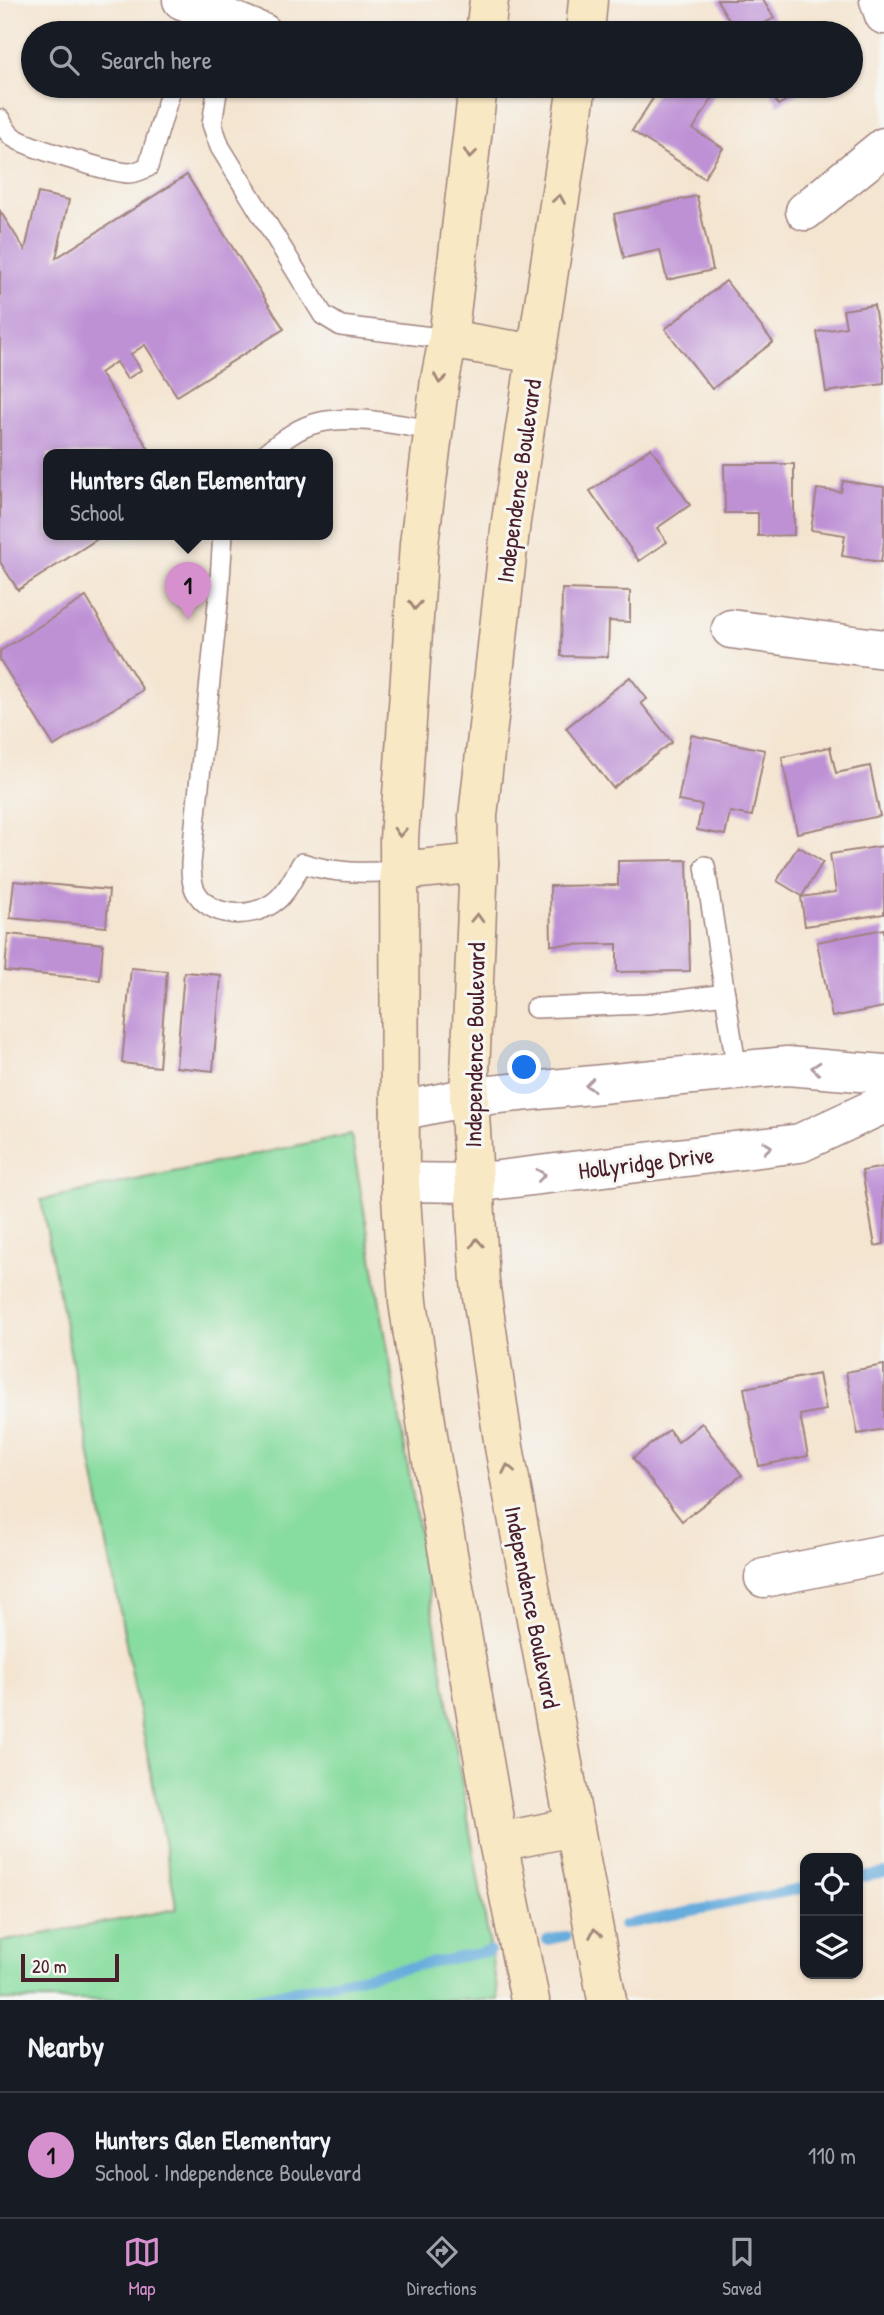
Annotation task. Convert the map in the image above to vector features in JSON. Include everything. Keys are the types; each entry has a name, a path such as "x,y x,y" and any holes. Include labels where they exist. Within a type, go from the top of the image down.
{"main road":[{"path":"486,21 489,0"},
{"path":"585,21 588,0"},
{"path":"477,98 448,339 433,430 418,557 399,839 400,1182 408,1301 431,1455 498,1842 530,2000"},
{"name":"Independence Boulevard","path":"575,98 509,534 478,816 479,863 469,1097 480,1282 504,1447 607,2000"},
{"path":"448,339 536,354"},
{"path":"400,871 479,863"},
{"path":"498,1842 574,1827"}],"street":[{"path":"879,0 884,15"},
{"path":"190,14 237,21"},
{"path":"806,211 884,147"},
{"path":"731,629 884,649"},
{"path":"400,1111 469,1097 788,1066 884,1074"},
{"name":"Hollyridge Drive","path":"400,1182 474,1183 800,1143 884,1104"},
{"path":"764,1578 884,1554"}],"lane":[{"path":"0,119 11,136 22,142 113,170 137,172 148,167 168,98"},
{"path":"216,98 212,124 220,147 323,315 341,326 448,339"},
{"path":"271,449 285,438 315,423 339,420 433,430"},
{"path":"223,540 191,863 191,880 196,892 219,911 236,914 259,910 275,902 302,863 331,872 400,871"},
{"path":"705,866 737,1071"},
{"path":"535,1008 648,1004 725,994"}],"green space":[{"path":"351,1134 499,2000 0,2000 0,1942 177,1909 41,1200"}],"building":[{"path":"717,0 763,0 774,18 769,21 730,21"},
{"path":"653,98 712,98 693,129 723,148 704,178 632,131"},
{"path":"774,98 791,98 778,105"},
{"path":"187,175 284,329 177,396 145,345 131,354 141,370 127,379 116,362 100,373 149,449 43,449 43,540 96,540 18,590 0,562 0,211 25,250 38,193 69,200 56,258"},
{"path":"697,196 713,270 667,280 660,250 624,258 614,214"},
{"path":"726,281 773,342 712,389 665,329"},
{"path":"874,305 884,367 884,384 826,392 817,332 846,327 843,310"},
{"path":"651,448 690,505 657,528 667,542 639,561 590,491"},
{"path":"724,464 794,464 794,535 758,536 758,513 725,513"},
{"path":"843,481 884,487 884,542 881,562 842,556 845,535 811,530 817,489 841,492"},
{"path":"562,589 630,591 630,622 609,621 608,657 561,656"},
{"path":"86,597 143,690 54,746 0,660 0,651"},
{"path":"630,677 647,699 641,703 672,742 613,788 566,728"},
{"path":"691,735 765,750 752,816 730,812 725,835 697,830 702,805 678,801"},
{"path":"830,747 836,773 870,766 880,816 797,833 782,757"},
{"path":"798,846 823,862 802,896 777,881"},
{"path":"884,846 884,914 805,926 801,897 836,892 830,854"},
{"path":"687,860 690,971 617,972 617,944 551,945 550,886 618,885 618,861"},
{"path":"14,881 109,890 106,927 10,918"},
{"path":"884,929 884,1007 832,1017 817,942"},
{"path":"8,934 103,944 100,980 5,971"},
{"path":"131,968 167,971 159,1067 122,1063"},
{"path":"184,972 221,975 213,1071 176,1067"},
{"path":"884,1167 884,1244 875,1246 862,1171"},
{"path":"884,1365 884,1429 858,1434 846,1372"},
{"path":"819,1374 826,1410 800,1415 808,1456 759,1466 744,1388"},
{"path":"702,1423 742,1475 682,1521 633,1458 669,1430 678,1442"}],"waterway":[{"path":"863,1877 884,1873"},
{"path":"623,1925 800,1889"},
{"path":"547,1940 566,1936"},
{"path":"246,2000 490,1951"}],"place":[{"name":"Hunters Glen Elementary","path":"188,620"}]}
